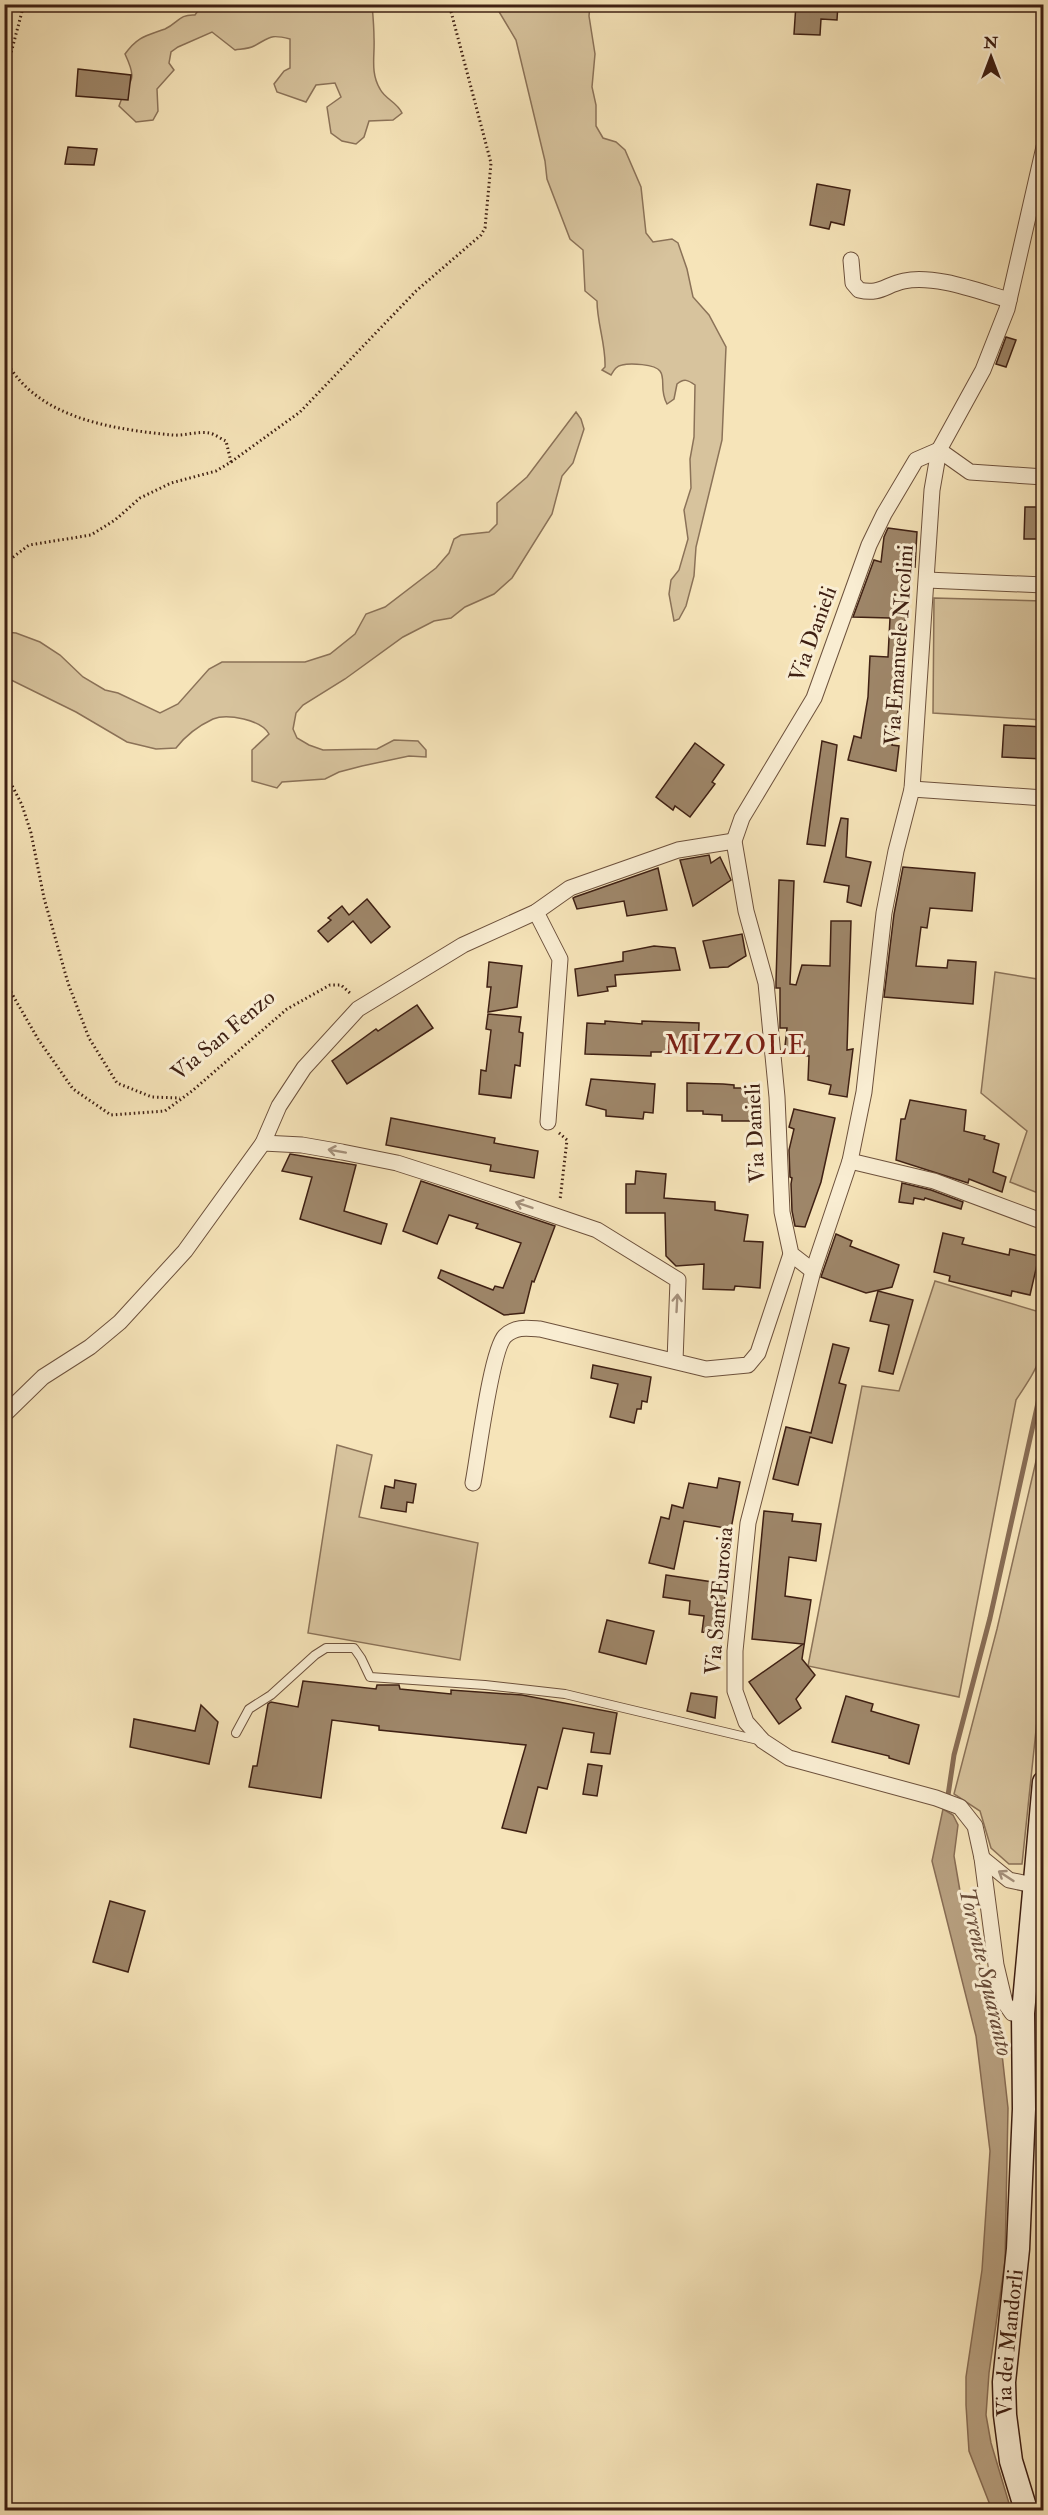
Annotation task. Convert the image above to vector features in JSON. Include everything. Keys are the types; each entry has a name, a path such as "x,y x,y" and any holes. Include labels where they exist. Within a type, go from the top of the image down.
{"street":[{"name":"Via Emanuele Nicolini","path":"813,1271 850,1161 864,1092 884,913 896,851 912,789 932,490 939,450 983,370 1010,300 1044,147"},
{"path":"851,260 853,283 859,290 878,292 904,280 924,280 957,285 1010,300"},
{"path":"939,450 970,472 1044,477"},
{"name":"Via Danieli","path":"791,1254 782,1212 777,1097 766,984 746,912 734,841 742,819 814,698 869,545 884,514 915,460 939,450"},
{"path":"927,580 1044,585"},
{"path":"912,789 1044,798"},
{"path":"4,1415 43,1377 90,1347 120,1322 185,1251 263,1143 279,1106 304,1068 358,1009 463,945 536,912 570,888 678,850 734,841"},
{"path":"536,912 560,959 548,1122"},
{"path":"263,1143 302,1145 397,1163 597,1230 678,1280 675,1361"},
{"path":"850,1161 934,1181 1044,1222"},
{"path":"473,1483 492,1370 504,1337 520,1327 540,1329 706,1369 748,1365 758,1353 791,1254 813,1271"},
{"name":"Via Sant'Eurosia","path":"813,1271 748,1523 735,1651 735,1691 746,1722 763,1741 789,1758 936,1798 960,1807 975,1826 982,1858 996,1965 1005,2003 1012,2013 1023,2013"},
{"name":"Via dei Mandorli","path":"1026,2511 1011,2461 1005,2415 1004,2382 1021,2205 1023,2013 1044,1782"},
{"path":"982,1858 1010,1880 1033,1886"}],"lane":[{"path":"236,1733 249,1709 271,1695 315,1655 326,1648 354,1648 370,1677 462,1683 565,1694 763,1741"}],"path":[{"path":"4,57 10,53 24,4"},
{"path":"4,564 29,545 91,536 115,520 140,498 171,483 216,471 231,462 300,412 416,291 481,235 485,228 491,163 449,4"},
{"path":"4,357 12,373 57,409 97,424 138,431 176,435 210,433 226,441 231,462"},
{"path":"4,770 22,805 31,833 44,898 68,983 89,1038 117,1083 152,1097 182,1098"},
{"name":"Via San Fenzo","path":"4,980 38,1039 73,1089 111,1114 165,1111 287,1010 325,988 335,984 346,988 358,1009"},
{"path":"558,1217 567,1140"}],"shaded area":[{"path":"372,4 375,76 382,92 402,113 393,120 369,121 364,137 356,144 342,141 331,133 327,107 341,97 335,83 316,85 306,102 277,92 274,84 284,71 290,68 290,39 283,37 271,37 252,47 235,50 212,32 171,52 169,63 174,70 157,89 158,111 153,120 136,122 119,106 132,77 125,54 134,43 169,27 182,17 195,15 202,5"},
{"path":"495,5 590,5 589,16 595,54 592,87 596,105 596,126 603,138 616,142 625,150 641,187 646,233 653,242 672,239 678,243 693,297 709,315 726,347 722,440 696,547 694,576 686,606 679,619 674,621 669,594 671,580 679,570 688,539 684,510 691,488 690,459 694,437 695,385 686,380 679,382 674,399 667,404 663,394 662,374 657,369 626,364 617,367 611,375 602,370 605,367 605,359 597,301 585,291 583,250 570,239 547,179 545,161 516,40"},
{"path":"576,412 584,429 573,463 562,476 552,514 512,578 494,594 465,607 451,618 434,621 403,637 345,679 303,705 296,713 293,729 297,738 323,750 377,749 394,740 418,741 426,750 426,757 409,756 362,766 339,772 325,779 282,782 277,788 252,781 252,750 269,734 252,722 235,717 219,717 193,731 176,748 156,749 127,742 76,712 5,677 5,632 16,633 40,642 60,655 83,677 105,690 118,693 160,713 178,704 209,669 222,662 305,662 330,654 355,634 366,614 385,607 436,568 449,553 454,539 461,535 489,532 497,524 497,503 527,477"},
{"path":"934,598 1043,601 1043,720 933,713"},
{"path":"995,972 1043,980 1043,1195 1010,1182 1027,1131 981,1093"},
{"path":"935,1281 1043,1313 1043,1340 1039,1359 1031,1377 1016,1400 959,1697 808,1666 862,1386 899,1391"},
{"path":"1043,1431 1044,1654 1022,1864 1009,1864 991,1848 980,1811 954,1794 997,1629"},
{"path":"337,1445 372,1455 359,1517 478,1543 460,1660 308,1633"},
{"path":"943,1809 953,1815 958,1825 954,1856 960,1891 1001,2045 1008,2108 1005,2261 989,2373 986,2415 991,2443 1011,2510 992,2510 969,2451 966,2377 982,2270 990,2151 976,2036 932,1861"}],"building":[{"path":"796,4 838,4 837,20 821,19 820,35 794,34"},
{"path":"78,69 131,75 128,100 76,96"},
{"path":"68,147 97,149 94,165 65,164"},
{"path":"817,184 850,190 844,225 831,222 829,229 810,225"},
{"path":"1006,337 1016,340 1006,367 996,364"},
{"path":"1025,507 1044,507 1044,539 1024,539"},
{"path":"888,528 917,532 915,567 909,566 900,699 892,745 899,746 896,771 848,760 854,736 861,738 868,697 870,656 888,657 890,618 853,617 874,560 881,562 884,537"},
{"path":"1004,725 1044,727 1044,759 1002,757"},
{"path":"822,741 837,745 825,846 807,844"},
{"path":"695,743 724,765 712,782 715,784 690,817 675,806 673,810 656,797"},
{"path":"841,818 848,819 846,857 871,862 861,906 847,902 849,886 824,882"},
{"path":"709,855 711,863 720,857 731,880 693,906 680,860"},
{"path":"903,867 975,873 972,911 930,908 927,928 921,927 916,966 947,968 948,960 976,962 973,1004 884,997 894,914"},
{"path":"658,868 667,910 627,916 624,901 577,909 573,898"},
{"path":"779,880 794,881 790,984 796,985 802,965 830,966 831,921 851,921 847,1050 853,1049 847,1097 829,1094 831,1085 808,1080 809,1056 784,1055 787,1028 780,1028 780,988 776,988"},
{"path":"367,899 390,927 371,943 353,921 328,942 318,931 342,906 349,915"},
{"path":"742,934 746,956 728,967 710,968 703,941"},
{"path":"654,946 675,948 680,970 615,975 616,986 607,987 608,991 578,996 575,969 623,961 623,952"},
{"path":"489,962 522,966 517,1007 488,1012 491,987 487,987"},
{"path":"417,1005 433,1028 347,1084 332,1061 376,1029 378,1031"},
{"path":"488,1014 521,1017 519,1032 523,1033 520,1066 515,1065 511,1098 479,1094 481,1070 486,1071 491,1030 486,1029"},
{"path":"605,1021 642,1024 642,1021 699,1023 698,1051 666,1049 666,1052 651,1052 651,1056 585,1054 587,1023 605,1024"},
{"path":"591,1079 655,1084 653,1113 644,1112 643,1119 606,1116 606,1110 586,1105"},
{"path":"687,1083 752,1088 752,1121 722,1121 722,1115 703,1114 703,1111 687,1111"},
{"path":"910,1100 966,1110 964,1131 985,1136 984,1139 999,1144 993,1172 1006,1177 1002,1192 969,1179 968,1183 896,1160 901,1119 905,1119"},
{"path":"794,1109 835,1118 821,1182 805,1227 795,1226 792,1211 789,1150 794,1129 789,1127"},
{"path":"391,1118 495,1138 494,1143 538,1151 534,1178 490,1171 491,1165 386,1145"},
{"path":"290,1154 356,1165 344,1211 387,1224 381,1244 300,1219 312,1177 282,1171"},
{"path":"636,1171 666,1174 664,1198 715,1202 715,1210 748,1215 744,1241 763,1242 760,1288 735,1286 734,1290 703,1289 704,1264 676,1266 666,1256 665,1213 626,1213 626,1184 635,1184"},
{"path":"421,1181 555,1226 534,1282 532,1281 524,1313 504,1315 438,1278 441,1270 493,1290 495,1286 503,1288 521,1243 476,1228 478,1224 449,1215 437,1244 403,1231"},
{"path":"902,1183 931,1190 963,1202 961,1209 925,1198 924,1200 914,1198 913,1204 899,1202"},
{"path":"943,1233 964,1238 962,1244 1009,1255 1010,1249 1039,1256 1030,1295 1012,1291 1011,1296 949,1281 950,1276 934,1272"},
{"path":"836,1234 852,1241 850,1246 899,1265 892,1287 866,1293 821,1277"},
{"path":"878,1291 913,1300 893,1374 879,1371 889,1325 870,1321"},
{"path":"833,1344 849,1348 839,1383 846,1385 832,1443 810,1437 798,1485 773,1479 786,1427 811,1433"},
{"path":"593,1365 651,1377 647,1402 642,1401 641,1409 637,1409 634,1423 610,1417 618,1384 591,1378"},
{"path":"719,1478 740,1482 731,1529 684,1521 674,1569 649,1563 661,1517 669,1519 672,1505 683,1508 689,1483 717,1488"},
{"path":"395,1480 416,1484 413,1503 407,1502 406,1512 381,1508 385,1486 394,1488"},
{"path":"764,1511 793,1514 792,1521 821,1524 816,1561 789,1557 785,1596 811,1600 802,1659 815,1675 796,1699 801,1708 779,1724 749,1682 803,1644 752,1639"},
{"path":"666,1575 726,1584 721,1634 702,1632 704,1616 689,1614 690,1601 663,1597"},
{"path":"607,1620 654,1631 646,1664 599,1652"},
{"path":"303,1681 376,1689 377,1685 399,1685 400,1689 451,1694 451,1690 522,1695 617,1713 610,1754 591,1752 594,1733 563,1728 547,1789 538,1787 526,1833 502,1828 526,1745 379,1730 379,1726 332,1720 321,1798 249,1787 253,1766 257,1766 268,1704 271,1702 298,1707"},
{"path":"691,1693 717,1697 715,1718 687,1711"},
{"path":"846,1696 873,1704 871,1711 919,1725 909,1764 889,1758 889,1756 832,1742"},
{"path":"201,1705 218,1722 209,1764 130,1747 134,1719 195,1731"},
{"path":"588,1764 602,1766 597,1796 583,1794"},
{"path":"110,1901 145,1911 128,1972 93,1962"}],"waterway":[{"name":"Torrente Squaranto","path":"947,1802 954,1755 990,1618 1044,1376"}],"district":[{"name":"MIZZOLE","path":"736,1046"}]}
